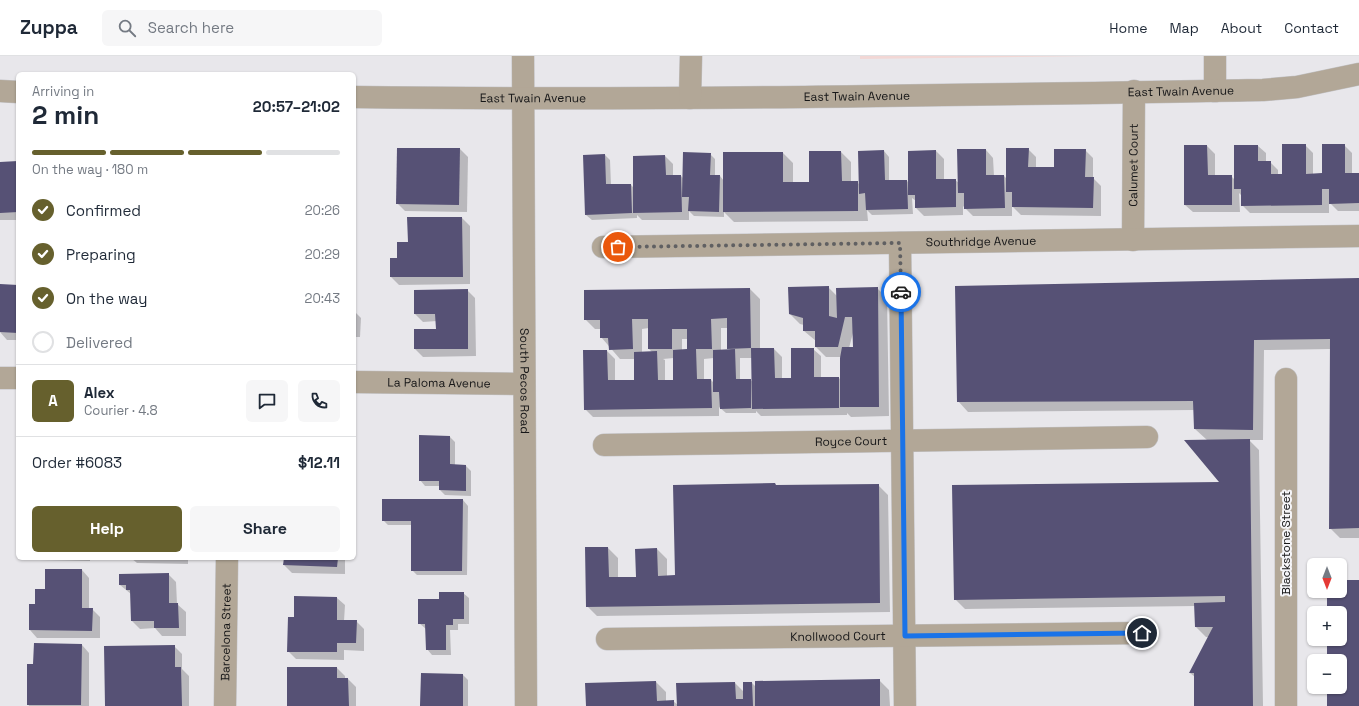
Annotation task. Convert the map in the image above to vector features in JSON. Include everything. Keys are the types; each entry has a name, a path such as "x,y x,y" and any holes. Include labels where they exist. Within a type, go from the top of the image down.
{"street":[{"name":"South Pecos Road","path":"523,56 526,706"},
{"path":"690,98 691,56"},
{"path":"1215,56 1215,91"},
{"name":"East Twain Avenue","path":"356,97 523,100 1264,90 1297,87 1359,74"},
{"path":"0,91 16,92"},
{"name":"Calumet Court","path":"1133,240 1134,91"},
{"name":"Southridge Avenue","path":"603,248 1359,236"},
{"path":"900,243 905,706"},
{"path":"0,378 16,378"},
{"name":"Blackstone Street","path":"1286,379 1286,706"},
{"name":"La Paloma Avenue","path":"356,382 524,384"},
{"name":"Royce Court","path":"604,445 1147,436"},
{"name":"Barcelona Street","path":"225,706 227,560"},
{"name":"Knollwood Court","path":"607,639 1142,633"}],"shaded area":[{"path":"860,56 1094,56 860,59"}],"building":[{"path":"1282,144 1306,144 1306,174 1322,173 1322,144 1345,144 1345,173 1359,173 1359,203 1329,204 1329,189 1322,189 1322,205 1241,206 1241,189 1234,189 1234,145 1258,145 1258,161 1271,161 1271,174 1282,174"},
{"path":"1184,145 1207,145 1208,175 1232,175 1232,205 1184,205"},
{"path":"397,148 460,148 459,205 396,204"},
{"path":"1006,148 1029,148 1028,167 1054,167 1054,149 1086,149 1085,177 1094,177 1093,208 1012,207 1012,192 1006,192"},
{"path":"957,149 986,149 986,175 1004,175 1005,208 964,209 964,193 958,193"},
{"path":"884,150 885,180 907,180 908,209 866,210 865,193 859,194 858,151"},
{"path":"936,150 936,179 956,179 956,207 915,208 915,195 908,195 908,151"},
{"path":"809,151 841,151 842,181 858,181 858,211 723,212 723,152 783,152 783,182 809,182"},
{"path":"683,152 711,153 710,175 720,175 719,212 688,211 689,197 682,197"},
{"path":"605,154 606,184 631,184 632,213 585,215 583,155"},
{"path":"665,155 666,175 681,175 682,212 633,213 633,156"},
{"path":"16,161 16,212 0,213 0,162"},
{"path":"407,217 462,217 463,277 390,277 390,258 397,258 397,242 408,242"},
{"path":"1359,278 1359,528 1329,529 1330,339 1254,340 1253,430 1194,429 1193,401 957,402 955,286"},
{"path":"0,284 16,285 16,333 0,332"},
{"path":"829,286 829,316 837,318 836,288 878,287 879,407 840,407 840,358 842,347 853,347 852,317 845,317 838,347 815,347 815,331 803,331 803,318 789,314 788,287"},
{"path":"750,288 751,348 727,349 727,318 711,319 712,349 696,349 697,379 711,379 712,408 584,410 583,350 607,350 608,380 634,380 634,352 657,351 658,380 673,380 673,350 687,349 687,329 672,329 672,349 648,349 648,319 632,319 633,349 609,350 608,338 600,338 600,320 584,320 584,290"},
{"path":"468,289 468,349 414,349 414,329 436,329 435,314 414,314 414,290"},
{"path":"751,348 774,348 775,378 791,378 791,348 814,348 814,377 839,377 839,408 752,409"},
{"path":"735,349 736,379 751,379 751,408 720,409 719,392 713,392 713,350"},
{"path":"419,435 450,436 450,464 466,465 466,491 439,490 439,481 419,481"},
{"path":"1250,439 1253,706 1194,706 1194,673 1189,673 1213,627 1195,627 1194,603 1225,602 1225,596 954,600 952,485 1219,482 1184,440"},
{"path":"775,483 776,485 879,484 880,603 586,607 585,547 608,547 609,577 636,577 635,549 657,548 658,576 675,575 673,485"},
{"path":"382,499 463,499 462,571 411,571 411,521 382,521"},
{"path":"284,560 338,560 337,567 283,565"},
{"path":"45,569 82,569 82,608 93,608 92,631 29,630 29,604 35,604 35,589 45,589"},
{"path":"169,573 169,603 178,603 179,628 154,628 154,621 131,621 130,590 126,590 126,585 119,585 119,574"},
{"path":"1347,580 1359,580 1359,706 1327,706 1327,694 1347,694 1347,654 1327,654 1327,646 1347,646 1347,606 1327,606 1327,598 1347,598"},
{"path":"439,592 464,592 464,619 453,619 453,625 446,625 446,650 426,650 425,624 418,624 418,599 439,599"},
{"path":"294,596 337,597 337,620 357,620 356,643 337,643 337,652 287,652 288,617 294,617"},
{"path":"34,643 82,644 81,705 27,705 27,664 33,664"},
{"path":"175,645 175,667 181,667 182,706 105,706 104,646"},
{"path":"287,667 337,667 337,678 348,678 349,706 287,706"},
{"path":"421,673 463,674 463,706 420,706"},
{"path":"880,679 880,706 755,706 755,681"},
{"path":"656,681 657,701 674,700 674,706 586,706 585,683"},
{"path":"735,682 736,699 743,699 743,682 752,682 753,706 677,706 676,683"}],"way so far":[{"path":"618,247 900,243 901,292"}],"route":[{"path":"901,292 905,636 1142,633"}]}
